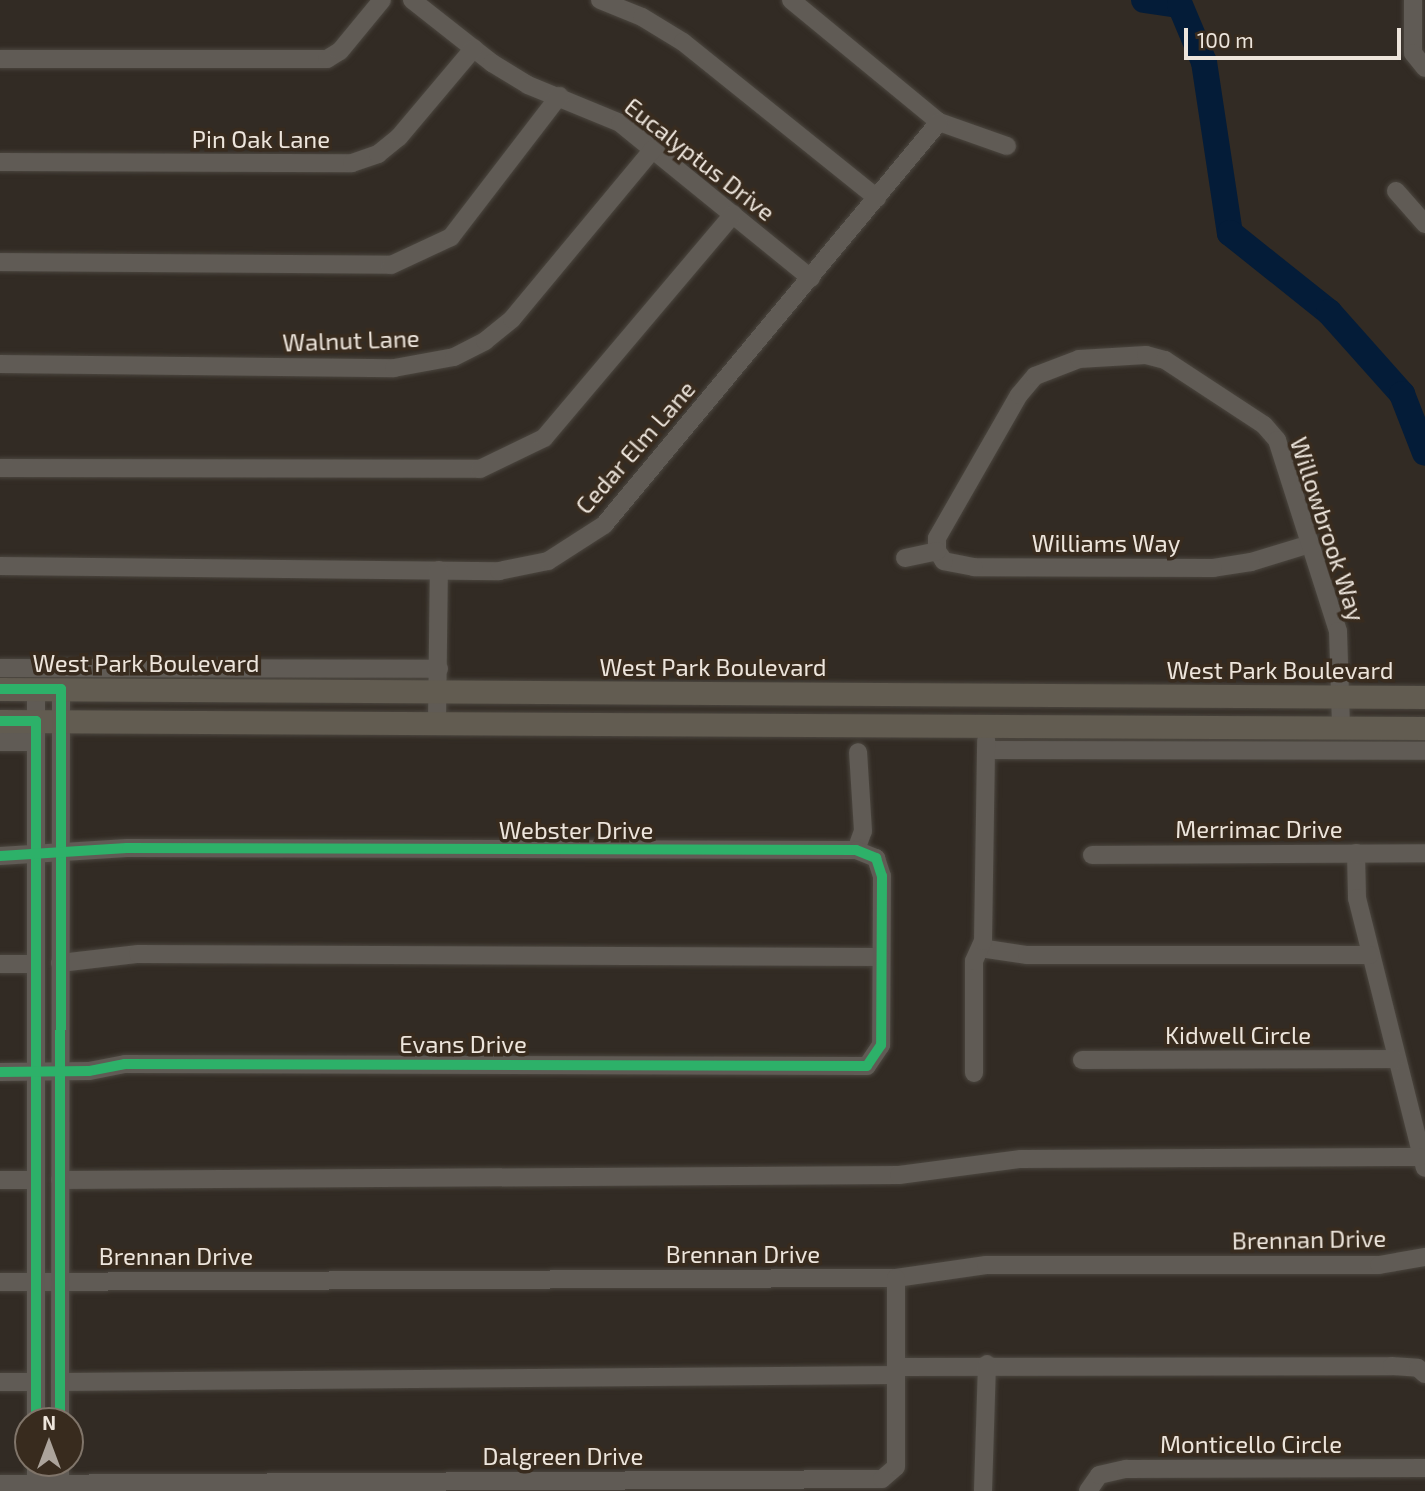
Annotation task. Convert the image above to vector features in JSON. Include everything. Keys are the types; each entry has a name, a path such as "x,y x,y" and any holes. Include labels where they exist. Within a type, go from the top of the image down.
{"main road":[{"name":"West Park Boulevard","path":"0,689 438,680 1425,697"},
{"path":"0,721 36,732 61,721 1425,728"}],"street":[{"path":"0,59 327,59 340,51 382,0"},
{"name":"Eucalyptus Drive","path":"412,0 528,85 620,123 811,278"},
{"path":"600,0 642,17 683,42 877,198"},
{"path":"791,0 939,122 1007,146"},
{"path":"1413,0 1413,53 1425,68"},
{"name":"Pin Oak Lane","path":"0,162 352,163 378,154 399,137 474,48"},
{"path":"0,261 391,265 451,237 559,96"},
{"name":"Cedar Elm Lane","path":"0,566 439,570 515,569 548,561 577,546 604,525 939,122"},
{"name":"Walnut Lane","path":"0,364 394,368 454,357 485,341 512,319 653,149"},
{"path":"1396,191 1425,224"},
{"path":"0,468 480,469 544,438 733,214"},
{"name":"Willowbrook Way","path":"937,551 937,538 954,503 1035,376 1079,359 1146,355 1165,360 1264,425 1276,440 1338,631 1341,728"},
{"name":"Williams Way","path":"937,551 944,561 974,567 1213,568 1251,562 1310,544"},
{"path":"905,558 937,551"},
{"path":"437,723 439,570"},
{"path":"0,667 438,680"},
{"path":"36,689 36,1407"},
{"path":"60,1407 61,689"},
{"path":"974,1073 974,961 980,948 986,726"},
{"path":"0,742 36,732"},
{"path":"986,750 1425,751"},
{"path":"60,963 177,954 881,957 880,866 876,858 856,850 863,831 858,752"},
{"name":"Webster Drive","path":"0,856 60,855 127,848 856,850"},
{"path":"60,1180 898,1175 1021,1159 1422,1162 1394,1059 1357,898 1356,853"},
{"name":"Merrimac Drive","path":"1093,855 1425,853"},
{"path":"980,948 1027,956 1370,955"},
{"name":"Evans Drive","path":"0,1072 60,1073 125,1064 867,1066 881,1045 881,957"},
{"path":"0,964 36,964"},
{"name":"Kidwell Circle","path":"1082,1060 1394,1059"},
{"path":"0,1180 36,1180"},
{"name":"Brennan Drive","path":"0,1282 896,1278 986,1265 1379,1265 1425,1257"},
{"name":"Dalgreen Drive","path":"0,1484 60,1487 882,1479 896,1467 896,1278"},
{"path":"60,1382 896,1371 987,1364 1392,1366 1418,1368 1425,1374"},
{"path":"983,1491 987,1364"},
{"path":"0,1382 36,1382"},
{"name":"Monticello Circle","path":"1088,1491 1099,1475 1126,1469 1425,1468"}],"waterway":[{"path":"1144,0 1180,5 1204,62 1230,233 1329,312 1402,394 1425,453"}],"cycle path":[{"path":"0,689 61,689 60,1407"},
{"path":"0,721 36,721 36,1407"},
{"path":"0,856 127,848 856,850 876,858 882,876 881,1045 867,1066 125,1064 89,1071 0,1072"}]}
